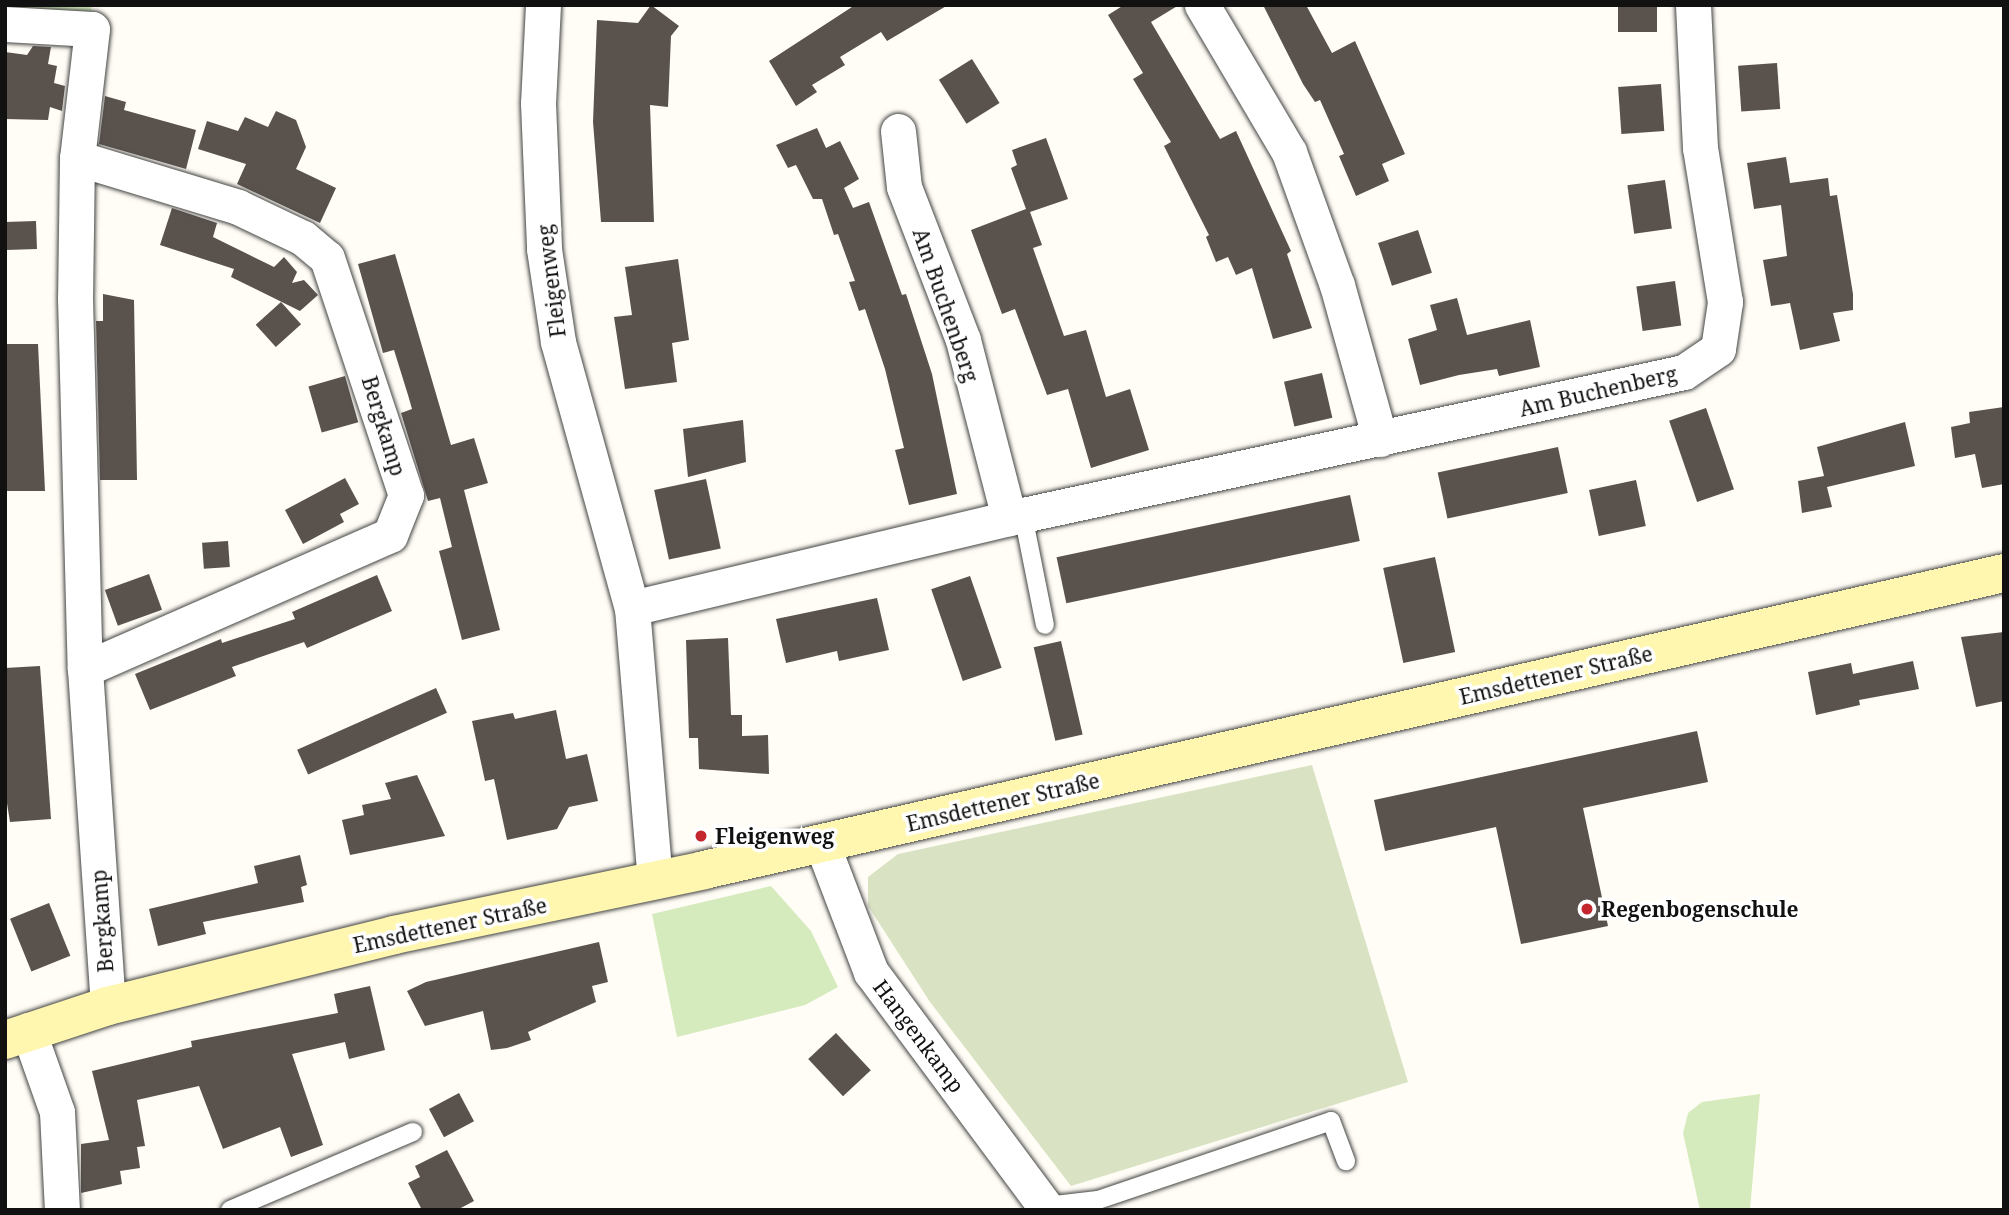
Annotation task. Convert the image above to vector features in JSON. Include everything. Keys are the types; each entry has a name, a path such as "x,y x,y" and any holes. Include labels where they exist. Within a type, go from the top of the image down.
{"main road":[{"name":"Emsdettener Straße","path":"17,1035 108,1006 394,935 822,844 2004,573"}],"street":[{"name":"Fleigenweg","path":"542,5 538,103 544,249 558,342 632,608 655,881"},
{"path":"1202,5 1289,152 1337,285 1380,439"},
{"name":"Am Buchenberg","path":"632,608 1016,517 1685,372 1718,349 1725,302 1700,148 1693,5"},
{"name":"Bergkamp","path":"5,24 92,29 77,158 75,298 85,669 108,1006"},
{"name":"Am Buchenberg","path":"898,131 904,187 963,340 1016,517"},
{"name":"Bergkamp","path":"77,158 238,207 303,238 327,258 406,495 390,535 85,669"},
{"name":"Hangenkamp","path":"822,844 871,972 1045,1209"},
{"path":"17,1035 57,1112 62,1210"}],"lane":[{"path":"1016,517 1045,625"},
{"path":"1045,1209 1098,1200 1331,1121 1346,1161"},
{"path":"230,1210 413,1132"}],"green space":[{"path":"5,5 92,5 91,12 5,10"},
{"path":"1312,765 1408,1082 1071,1186 930,1002 868,906 868,877 898,854"},
{"path":"771,886 811,931 838,987 805,1005 677,1037 652,914"},
{"path":"1760,1094 1750,1210 1700,1210 1683,1133 1688,1113 1702,1102"}],"building":[{"path":"651,5 679,26 671,36 668,107 650,105 654,222 601,222 593,122 597,20 638,23"},
{"path":"855,5 948,5 887,41 881,32 840,57 845,65 812,85 817,92 796,106 769,61"},
{"path":"1124,5 1179,5 1151,22 1220,139 1236,131 1291,251 1287,254 1312,328 1273,339 1252,268 1236,275 1228,257 1216,262 1206,237 1209,235 1164,146 1171,142 1133,79 1143,73 1108,15"},
{"path":"1263,5 1306,5 1332,53 1355,41 1405,154 1382,164 1389,181 1356,196 1339,156 1344,154 1320,100 1315,102 1303,84"},
{"path":"1618,5 1657,5 1657,32 1618,32"},
{"path":"33,46 51,47 48,64 57,66 54,83 65,86 62,111 50,107 48,120 5,119 5,52 27,55"},
{"path":"972,59 1000,103 966,124 939,80"},
{"path":"1777,63 1780,109 1741,112 1738,66"},
{"path":"1661,84 1664,131 1621,134 1618,87"},
{"path":"105,96 126,102 124,110 196,130 186,169 99,144"},
{"path":"276,111 296,120 306,147 296,169 336,188 320,223 237,184 246,164 198,149 207,121 238,131 245,117 268,127"},
{"path":"817,128 826,148 840,141 859,179 844,188 853,208 869,202 902,295 906,294 932,374 957,494 909,505 895,450 904,448 885,369 865,309 859,311 849,282 855,281 838,234 834,235 822,199 813,199 796,165 788,168 776,145"},
{"path":"1046,138 1068,199 1030,212 1042,245 1033,248 1064,336 1086,330 1106,397 1130,389 1149,450 1091,468 1068,389 1047,395 1015,309 1002,314 971,230 1026,209 1011,168 1017,165 1012,150"},
{"path":"1786,157 1790,183 1828,178 1830,196 1837,195 1853,294 1853,310 1833,313 1840,341 1800,350 1790,303 1771,306 1763,260 1787,256 1781,205 1754,209 1747,163"},
{"path":"1665,180 1672,229 1634,234 1627,185"},
{"path":"172,208 217,223 213,237 274,267 284,257 297,272 292,283 304,280 318,295 300,311 231,277 234,269 160,245"},
{"path":"36,221 37,249 6,250 5,222"},
{"path":"1418,230 1432,273 1392,286 1378,243"},
{"path":"395,254 451,445 474,438 488,483 464,490 500,630 462,640 439,551 452,547 440,498 428,501 401,413 412,409 408,395 394,350 383,353 358,264"},
{"path":"678,259 689,340 672,343 677,382 625,389 614,317 632,315 625,267"},
{"path":"1675,281 1681,326 1643,331 1636,286"},
{"path":"103,294 134,300 137,480 100,480 96,321 103,321"},
{"path":"1457,298 1467,335 1530,320 1540,367 1499,376 1497,369 1420,385 1408,339 1437,330 1430,305"},
{"path":"281,302 301,324 276,347 256,325"},
{"path":"5,344 38,344 45,491 5,491"},
{"path":"1322,373 1332,418 1294,427 1284,382"},
{"path":"345,376 358,422 322,433 308,386"},
{"path":"2004,407 2004,484 1982,488 1975,454 1955,458 1951,427 1970,423 1969,412"},
{"path":"1706,408 1734,489 1697,502 1669,421"},
{"path":"743,420 746,462 688,477 683,429"},
{"path":"1905,422 1915,466 1827,487 1832,507 1802,513 1798,481 1824,476 1817,447"},
{"path":"1558,447 1568,493 1447,519 1438,473"},
{"path":"345,478 359,504 340,514 344,522 303,544 285,510"},
{"path":"706,479 721,548 669,559 654,490"},
{"path":"1636,480 1646,526 1599,536 1589,490"},
{"path":"1350,495 1360,541 1066,603 1057,557"},
{"path":"228,541 230,567 204,569 202,543"},
{"path":"1435,557 1455,652 1403,663 1383,568"},
{"path":"149,574 162,610 118,626 105,590"},
{"path":"377,575 392,611 307,648 304,642 232,667 236,676 150,710 135,674 221,639 222,643 295,619 292,612"},
{"path":"970,576 1002,668 963,681 931,589"},
{"path":"877,598 889,650 839,661 837,651 786,663 776,619"},
{"path":"2004,632 2004,701 1976,707 1961,637"},
{"path":"728,638 731,715 742,715 742,736 768,735 769,774 699,769 698,738 689,738 686,640"},
{"path":"1061,641 1083,735 1055,741 1034,647"},
{"path":"1913,661 1919,689 1859,700 1860,705 1816,715 1808,672 1851,663 1853,674"},
{"path":"40,666 51,819 10,822 5,791 5,668"},
{"path":"436,688 447,713 308,774 297,750"},
{"path":"556,710 566,759 587,754 598,801 569,807 557,829 507,840 494,779 485,781 472,721 513,713 515,719"},
{"path":"1697,731 1708,782 1583,808 1608,926 1521,944 1496,827 1385,851 1374,800"},
{"path":"417,775 445,836 350,855 342,820 364,815 362,805 391,799 385,783"},
{"path":"300,855 307,885 301,887 304,902 203,922 206,934 158,946 149,909 258,883 254,866"},
{"path":"49,903 70,956 31,972 10,919"},
{"path":"599,942 608,982 592,986 596,1002 528,1032 531,1040 507,1048 491,1050 483,1011 425,1026 407,991 426,982"},
{"path":"370,986 385,1050 349,1059 345,1042 292,1054 323,1145 291,1157 280,1127 223,1149 199,1086 137,1100 145,1146 137,1147 140,1168 120,1171 122,1184 81,1193 81,1144 109,1140 92,1071 192,1047 191,1041 338,1013 334,994"},
{"path":"836,1033 871,1070 843,1096 808,1059"},
{"path":"459,1093 474,1121 444,1137 429,1109"},
{"path":"447,1150 474,1201 457,1210 422,1210 408,1183 420,1177 415,1166"}],"place":[{"name":"Fleigenweg","path":"701,836"},
{"name":"Regenbogenschule","path":"1587,909"}]}
